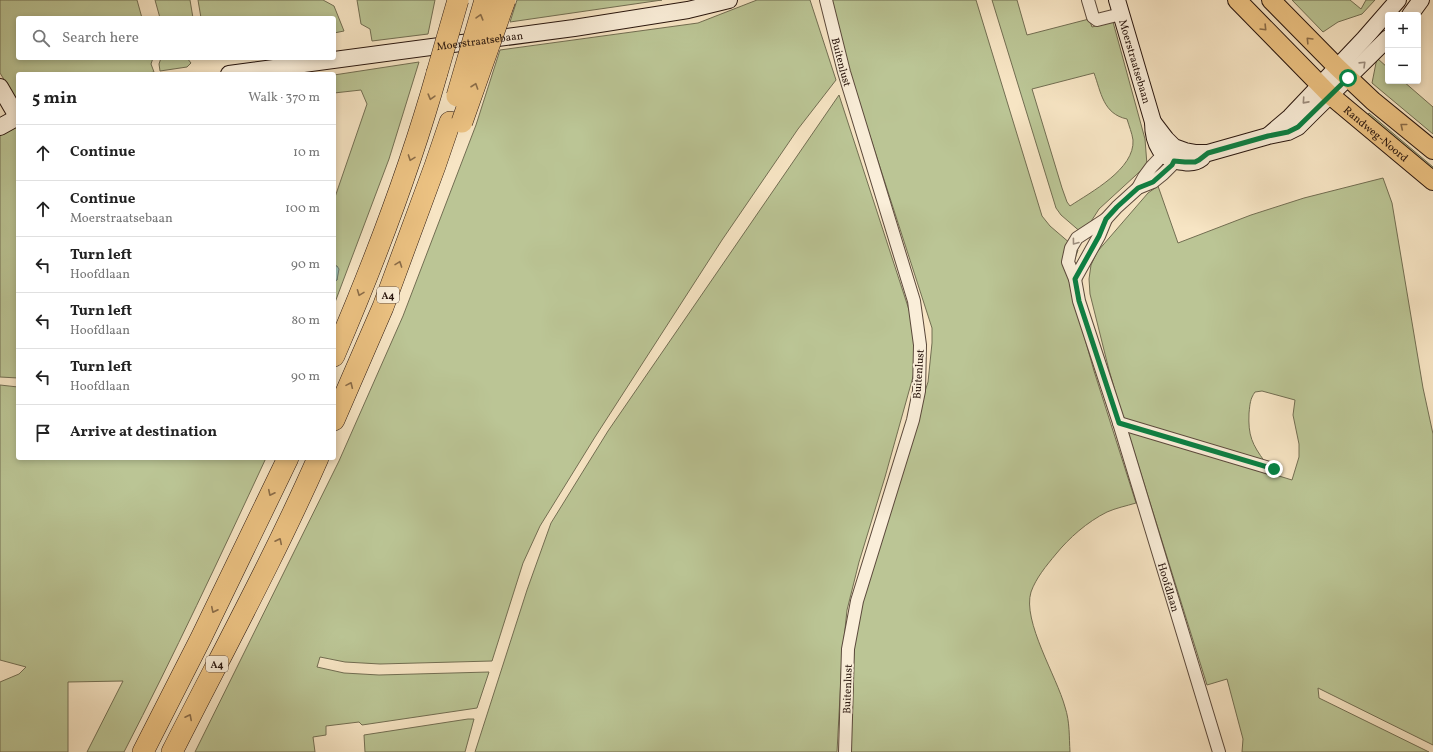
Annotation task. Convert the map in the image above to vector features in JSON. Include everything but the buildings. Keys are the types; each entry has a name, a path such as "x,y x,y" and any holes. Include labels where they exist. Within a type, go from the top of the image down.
{"highway":[{"name":"A4","path":"437,73 444,13 447,0"},
{"name":"A4","path":"336,351 357,301 424,122 458,0"},
{"name":"A4","path":"456,122 486,0"},
{"name":"A4","path":"336,415 383,307 436,166 456,122 505,0"},
{"name":"A4","path":"143,752 201,638 287,460"},
{"name":"A4","path":"172,752 265,569 317,460"}],"main road":[{"name":"Randweg-Noord","path":"1237,0 1325,90 1433,180"},
{"name":"Randweg-Noord","path":"1271,0 1373,101 1433,150"}],"street":[{"name":"Moerstraatsebaan","path":"336,60 574,28 688,10 729,0"},
{"name":"Buitenlust","path":"826,0 844,72 914,302 920,345 919,391 913,420 857,601 848,649 844,752"},
{"path":"1088,0 1093,17 1097,20 1119,7"},
{"path":"1343,72 1364,39 1398,0"},
{"path":"1412,12 1421,0"},
{"name":"Moerstraatsebaan","path":"1119,7 1153,122 1166,139 1171,154"},
{"path":"1171,154 1185,152 1208,153 1268,136 1288,132 1298,127 1325,90 1343,72 1385,40"},
{"name":"Moerstraatsebaan","path":"244,72 334,60"},
{"path":"0,87 16,115"},
{"path":"0,127 16,119"},
{"name":"Hoofdlaan","path":"1171,154 1172,165 1153,182 1138,188 1106,219 1077,238 1071,248 1068,262 1075,279 1079,301 1119,423 1219,752"},
{"name":"Hoofdlaan","path":"1075,279 1099,236 1106,219"},
{"path":"1119,423 1274,469"}],"green space":[{"path":"0,0 137,0 141,16 16,16 16,60 152,60 151,64 154,72 16,72 16,99 0,73"},
{"path":"155,0 190,0 193,16 159,16"},
{"path":"198,0 323,0 334,6 344,31 336,33 336,16 201,16"},
{"path":"357,0 435,0 428,34 372,41 370,29 361,24"},
{"path":"517,0 662,0 510,22"},
{"path":"757,0 810,0 836,80 798,129 722,240 595,437 540,526 523,563 492,661 380,664 345,662 320,657 317,667 344,673 379,675 489,672 477,708 362,725 359,722 326,726 326,735 313,737 315,752 195,752 339,461 403,316 476,125 500,50 698,23"},
{"path":"826,0 976,0 1042,216 1050,226 1078,250 1072,267 1070,286 1094,371 1136,503 1107,512 1079,531 1061,548 1049,563 1038,577 1031,592 1031,618 1067,713 1070,752 849,752 855,638 863,600 897,479 928,382 932,328"},
{"path":"992,0 1017,0 1027,35 1089,19 1092,27 1113,22 1145,139 1147,165 1099,209 1083,234 1061,215 1056,208","holes":["1094,73 1101,95 1108,107 1119,116 1127,119 1133,140 1132,151 1127,161 1110,179 1070,206 1062,188 1032,89"]},
{"path":"1292,0 1350,0 1361,9 1366,0 1375,0 1362,14 1338,22 1323,32"},
{"path":"1377,58 1385,65 1385,84 1406,84 1433,107 1433,134 1372,83"},
{"path":"160,60 189,60 191,63 187,67 160,71 159,64"},
{"path":"419,62 389,159 336,300 336,194 367,104 361,90 336,93 336,75"},
{"path":"839,95 911,316 917,346 916,366 885,477 859,562 847,610 842,658 837,752 475,752 527,590 551,523 608,431"},
{"path":"1369,113 1433,167 1433,174 1366,117"},
{"path":"16,126 16,378 0,377 0,135"},
{"path":"1383,178 1392,203 1423,388 1433,434 1433,745 1318,688 1319,698 1429,752 1242,752 1243,739 1227,679 1207,685 1127,429 1292,480 1299,457 1299,444 1293,415 1295,400 1262,391 1255,392 1252,397 1249,413 1250,434 1254,445 1265,462 1123,418 1090,294 1089,279 1091,265 1097,252 1148,193 1158,186 1178,243 1251,215 1304,198"},
{"path":"0,385 16,387 16,460 265,460 179,642 124,752 87,752 123,681 68,682 68,752 0,752 0,682 19,674 26,667 0,660"},
{"path":"474,719 465,752 365,752 364,735"}],"shaded area":[{"path":"336,266 339,269 336,281"}],"route":[{"path":"1274,469 1119,423 1079,301 1075,279 1099,236 1106,219 1138,188 1153,182 1172,165 1174,161 1195,162 1208,153 1268,136 1288,132 1298,127 1348,78"}]}
